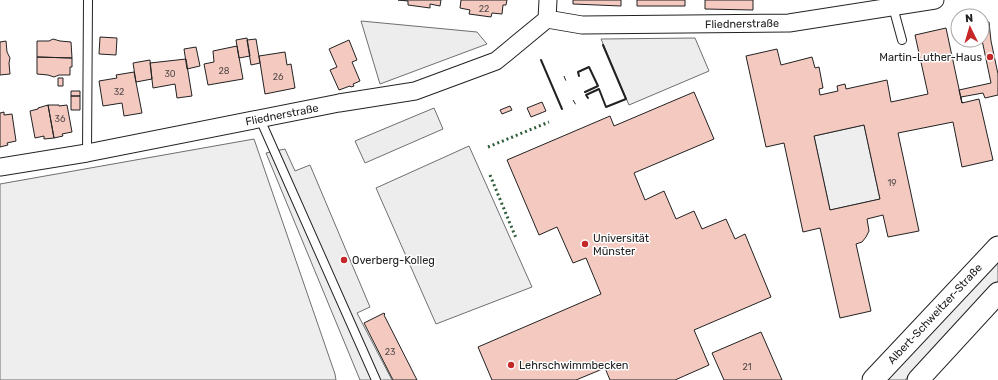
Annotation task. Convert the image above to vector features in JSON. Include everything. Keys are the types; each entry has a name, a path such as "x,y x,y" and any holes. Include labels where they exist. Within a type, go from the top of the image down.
{"street":[{"path":"547,19 548,0"},
{"name":"Fliednerstraße","path":"0,167 87,153 339,104 415,91 496,61 547,19 582,25 789,23 935,0"},
{"name":"Albert-Schweitzer-Straße","path":"873,380 998,247"},
{"path":"918,380 998,293"}],"lane":[{"path":"87,153 88,0"},
{"path":"893,7 902,40"},
{"path":"260,119 376,380"}],"shaded area":[{"path":"361,21 477,32 487,44 380,84"},
{"path":"695,38 709,71 629,105 601,39"},
{"path":"434,108 443,129 365,163 355,141"},
{"path":"864,125 880,199 830,210 814,136"},
{"path":"254,139 336,380 0,380 0,184"},
{"path":"469,146 532,287 436,324 376,188"},
{"path":"285,149 295,171 310,165 370,307 357,313 392,380 360,380 266,153"},
{"path":"998,259 998,281 905,380 882,380"}],"building":[{"path":"398,0 441,0 440,6 430,4 430,8 408,5 408,1"},
{"path":"461,0 507,0 506,5 503,5 502,14 492,13 491,17 469,14 470,10 460,8"},
{"path":"573,0 621,0 621,6 573,4"},
{"path":"637,0 685,0 685,6 637,6"},
{"path":"705,0 753,0 753,10 705,9"},
{"path":"946,28 962,103 979,99 993,160 962,167 953,122 898,133 919,231 888,237 883,215 867,219 869,231 862,242 856,244 871,311 840,318 820,228 803,232 784,143 766,147 746,56 777,49 781,65 812,57 815,68 819,67 823,88 819,89 820,95 838,91 837,86 845,84 846,89 887,80 891,102 928,94 915,35","holes":["864,125 880,199 830,210 814,136"]},
{"name":"Martin-Luther-Haus","path":"990,32 998,74 998,95 985,98 983,93 961,97 962,103 959,90 991,83 984,48 990,48"},
{"path":"100,37 117,38 116,55 99,54"},
{"path":"247,38 250,56 239,58 236,40"},
{"path":"53,39 71,42 72,58 37,57 37,41 49,41"},
{"path":"256,39 260,63 251,65 247,40"},
{"path":"349,40 357,60 352,62 360,81 353,84 354,86 339,90 330,70 337,67 329,49"},
{"path":"6,41 7,52 10,58 10,74 0,75 0,42"},
{"path":"237,46 243,79 208,85 204,64 214,62 213,51"},
{"path":"196,47 200,66 187,69 184,49"},
{"path":"285,52 287,65 291,64 295,88 265,94 259,56"},
{"path":"37,57 72,58 70,75 59,75 54,77 37,74"},
{"path":"186,59 192,96 177,98 175,84 153,88 150,63"},
{"path":"150,60 152,79 136,82 133,63"},
{"path":"134,72 142,113 124,116 122,103 103,106 99,81 117,78 116,75"},
{"path":"58,78 63,78 63,86 58,86"},
{"path":"71,91 80,91 80,96 71,96"},
{"path":"694,92 714,139 634,173 645,200 664,191 676,219 694,211 702,229 726,219 735,239 745,234 771,297 694,330 709,365 675,380 610,380 605,368 576,380 492,380 478,347 601,294 586,258 573,263 557,227 539,235 507,160 610,116 614,126"},
{"path":"71,96 80,96 80,110 71,110"},
{"path":"542,102 546,111 531,117 527,108"},
{"path":"48,105 67,105 72,132 62,134 63,136 54,138"},
{"path":"48,105 54,138 44,139 44,136 35,138 30,111"},
{"path":"510,106 512,110 502,114 500,110"},
{"path":"4,112 4,115 12,114 16,141 7,143 8,145 0,147 0,113"},
{"path":"384,313 417,380 393,380 364,323"},
{"path":"761,332 782,380 724,380 712,353"}],"hedge":[{"path":"488,147 549,122"},
{"path":"490,175 516,238"}],"fence":[{"path":"564,76 566,81"},
{"path":"573,100 576,105"}],"wall":[{"path":"588,98 586,95 599,89 606,107 626,99 603,45"},
{"path":"541,60 562,109"},
{"path":"579,76 578,72 589,67 598,86 585,92"}],"place":[{"name":"Martin-Luther-Haus","path":"990,57"},
{"name":"Universität Münster","path":"585,244"},
{"name":"Overberg-Kolleg","path":"344,260"},
{"name":"Lehrschwimmbecken","path":"511,365"}]}
